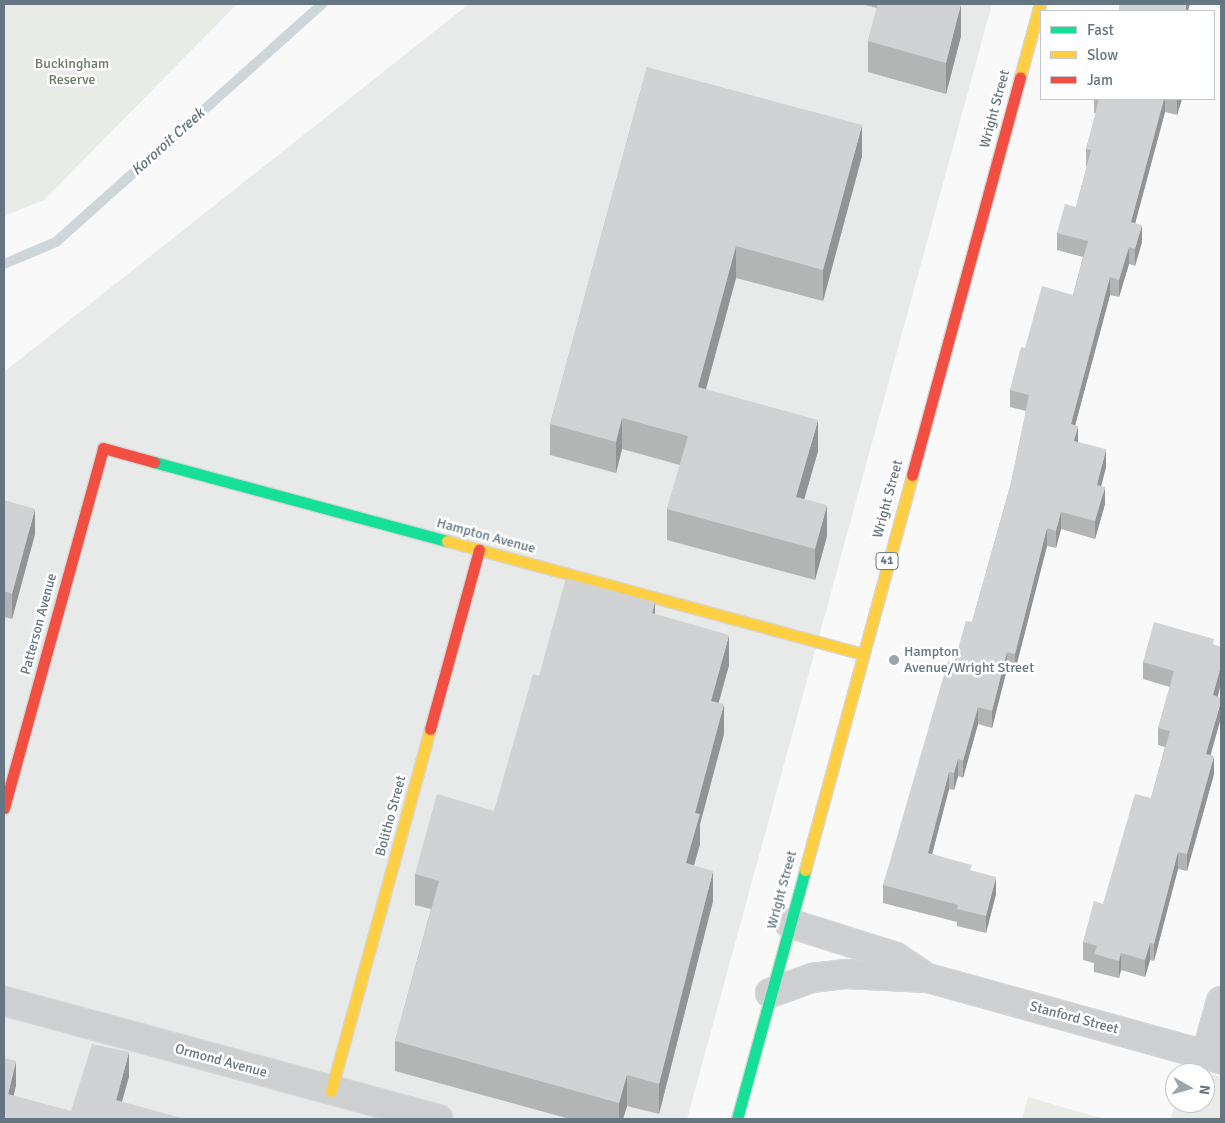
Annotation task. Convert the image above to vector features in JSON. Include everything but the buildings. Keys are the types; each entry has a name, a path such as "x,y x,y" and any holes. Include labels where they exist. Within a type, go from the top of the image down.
{"street":[{"name":"Wright Street","path":"737,1119 1040,4"},
{"name":"Hampton Avenue","path":"103,448 862,654"},
{"name":"Patterson Avenue","path":"4,808 103,448"},
{"name":"Bolitho Street","path":"331,1091 479,550"},
{"name":"Stanford Street","path":"789,923 896,957 928,978"},
{"name":"Stanford Street","path":"770,993 812,978 846,974 928,978 1214,1057"},
{"name":"Ormond Avenue","path":"4,1001 438,1119"},
{"path":"1214,1057 1221,1001"}],"shaded area":[{"path":"469,4 992,4 687,1119 4,1119 4,372"}],"green space":[{"name":"Buckingham Reserve","path":"4,4 237,4 44,200 4,216"},
{"path":"1215,1075 1221,1077 1221,1119 1171,1119 1172,1113 1215,1113"},
{"path":"1028,1097 1104,1119 1022,1119"}],"waterway":[{"name":"Kororoit Creek","path":"4,264 56,242 322,4"}],"traffic: fast":[{"path":"154,462 447,541"},
{"path":"737,1119 805,870"}],"traffic: slow":[{"path":"1020,77 1040,4"},
{"path":"805,870 912,475"},
{"path":"447,541 862,654"},
{"path":"331,1091 430,729"}],"traffic: jam":[{"path":"912,475 1020,77"},
{"path":"4,808 103,448 154,462"},
{"path":"430,729 479,550"}],"place":[{"name":"Hampton Avenue/Wright Street","path":"894,660"}]}
